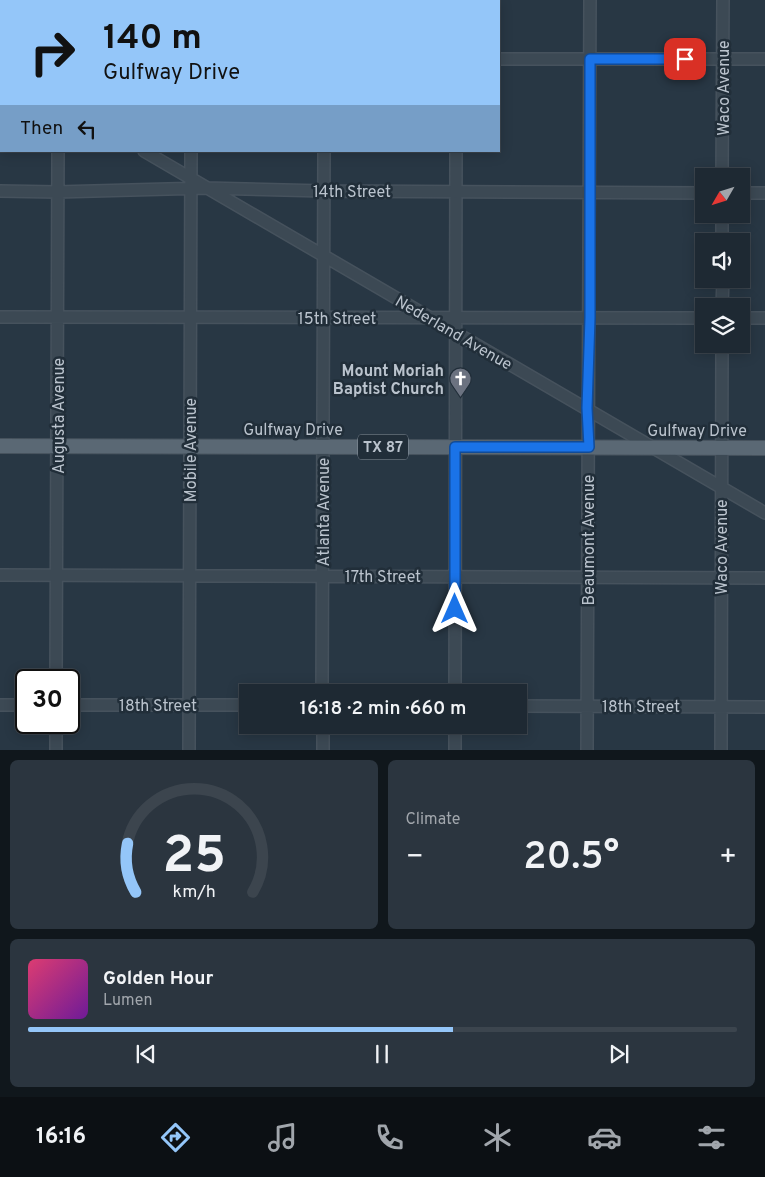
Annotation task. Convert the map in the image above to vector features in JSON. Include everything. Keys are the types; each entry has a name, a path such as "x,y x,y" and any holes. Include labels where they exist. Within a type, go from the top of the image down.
{"main road":[{"name":"Gulfway Drive","path":"0,446 765,448"}],"street":[{"name":"Beaumont Avenue","path":"587,750 590,0"},
{"name":"Waco Avenue","path":"722,168 723,0"},
{"path":"500,59 765,59"},
{"name":"Augusta Avenue","path":"56,669 58,152"},
{"name":"Nederland Avenue","path":"145,152 191,184 205,188 324,256 765,513"},
{"name":"Mobile Avenue","path":"189,750 191,152"},
{"name":"Atlanta Avenue","path":"322,684 324,152"},
{"path":"455,684 456,152"},
{"path":"0,191 57,192 191,184"},
{"name":"14th Street","path":"205,188 324,191 695,192"},
{"path":"750,193 765,193"},
{"name":"15th Street","path":"0,317 695,318"},
{"path":"750,318 765,318"},
{"name":"Waco Avenue","path":"720,750 722,353"},
{"name":"17th Street","path":"0,575 765,578"},
{"path":"0,705 15,705"},
{"name":"18th Street","path":"80,705 239,705"},
{"name":"18th Street","path":"527,706 765,706"},
{"path":"56,734 56,750"},
{"path":"322,734 323,750"},
{"path":"455,734 455,750"}],"place":[{"name":"Mount Moriah Baptist Church","path":"460,398"}],"route":[{"path":"455,609 455,447 589,447 587,408 590,318 590,59 685,59"}]}
